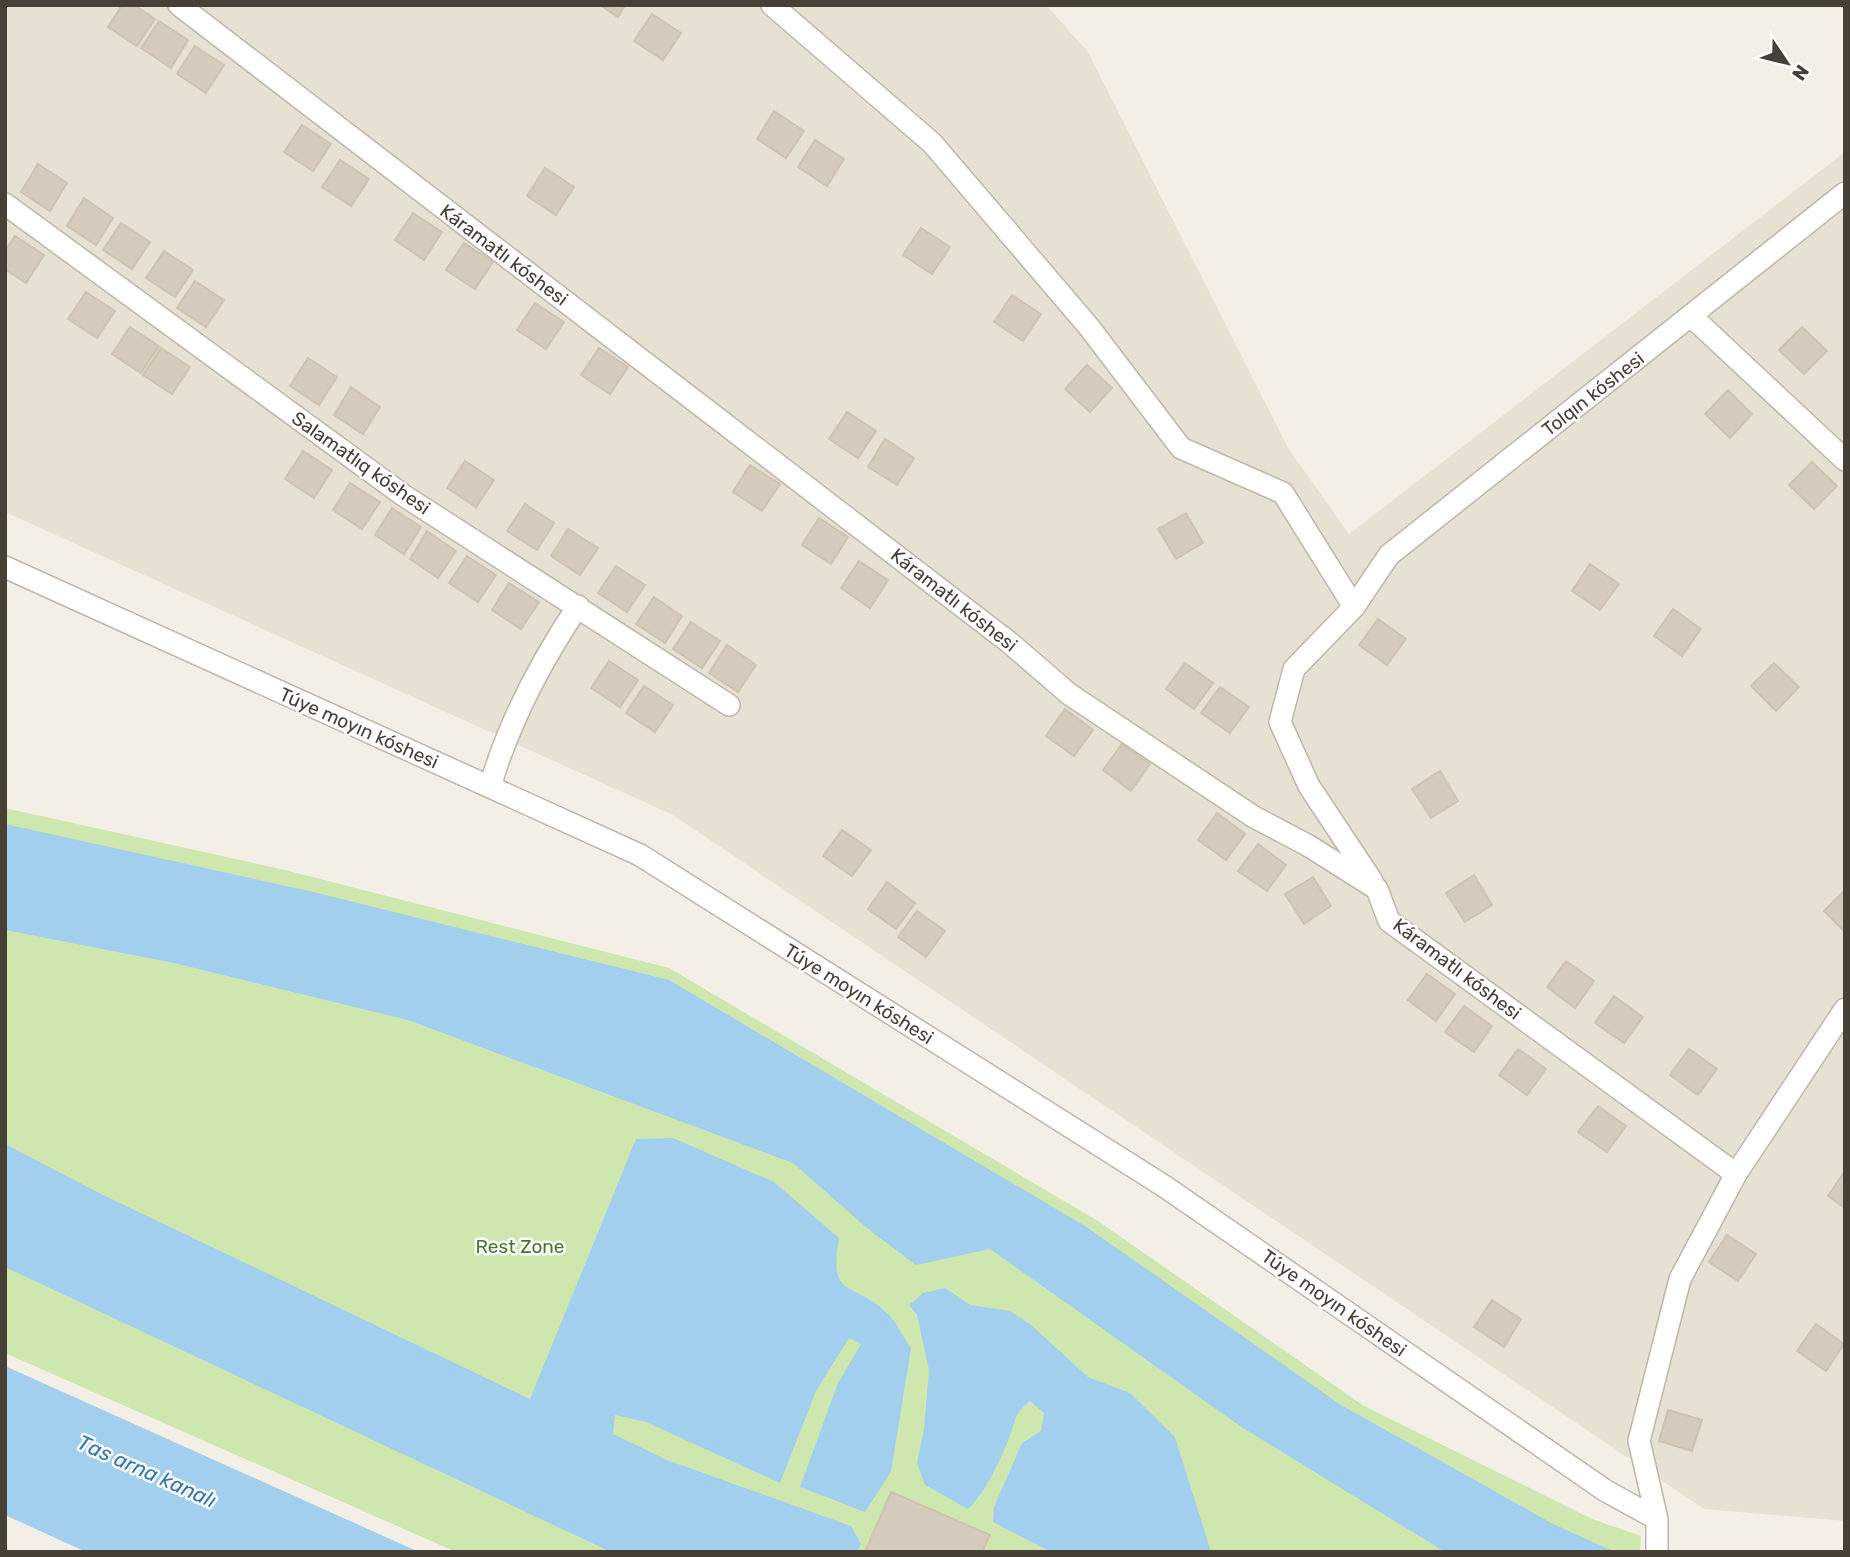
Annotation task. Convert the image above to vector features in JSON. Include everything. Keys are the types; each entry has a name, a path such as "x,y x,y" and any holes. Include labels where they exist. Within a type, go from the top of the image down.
{"street":[{"name":"Káramatlı kóshesi","path":"179,5 1010,643 1069,694 1254,817 1309,846 1377,889 1389,920 1736,1174"},
{"path":"772,5 932,142 1089,327 1181,448 1283,494 1354,607"},
{"name":"Tolqın kóshesi","path":"1377,889 1309,786 1280,722 1294,669 1354,607 1389,555 1845,193"},
{"name":"Salamatlıq kóshesi","path":"5,204 404,495 729,705"},
{"path":"1691,316 1845,460"},
{"name":"Túye moyın kóshesi","path":"5,567 640,855 1164,1186 1606,1491 1657,1519"},
{"path":"490,787 502,743 540,663 578,606"},
{"path":"1657,1552 1657,1519 1639,1441 1680,1279 1736,1174 1845,1009"}],"shaded area":[{"path":"5,5 1046,5 1088,52 1288,448 1349,534 1845,152 1845,1521 1704,1509 673,815 5,512"}],"green space":[{"name":"Rest Zone","path":"5,808 285,870 669,968 1098,1221 1364,1406 1592,1519 1641,1536 1640,1552 456,1552 5,1353"}],"water":[{"path":"5,824 309,891 669,980 1085,1226 1341,1405 1553,1524 1615,1552 1445,1552 1240,1426 990,1249 916,1265 868,1229 793,1163 408,1020 174,963 5,930"},
{"path":"673,1138 774,1182 839,1238 837,1271 846,1287 874,1302 896,1324 911,1348 891,1472 865,1512 800,1487 838,1383 861,1344 849,1338 816,1391 780,1483 646,1422 615,1415 613,1434 667,1460 851,1526 861,1544 857,1552 611,1552 5,1267 5,1144 101,1194 530,1399 636,1139"},
{"path":"945,1288 970,1305 1010,1311 1030,1324 1088,1377 1130,1393 1175,1437 1211,1552 1051,1552 993,1522 994,1507 1022,1443 1041,1431 1044,1413 1030,1401 1018,1414 992,1475 968,1509 925,1485 917,1463 924,1429 929,1370 917,1315 909,1305 923,1293"},
{"name":"Tas arna kanalı","path":"5,1366 419,1552 86,1552 5,1515"}],"building":[{"path":"122,5 134,5 155,19 137,46 108,27"},
{"path":"600,5 625,5 618,17"},
{"path":"652,14 681,33 663,60 634,41"},
{"path":"159,21 188,40 171,68 141,48"},
{"path":"195,46 224,65 206,93 177,74"},
{"path":"774,111 804,131 786,158 757,139"},
{"path":"302,125 331,144 313,171 284,152"},
{"path":"815,140 844,159 827,186 798,167"},
{"path":"340,160 369,179 351,206 322,187"},
{"path":"38,164 67,183 50,211 21,192"},
{"path":"545,168 574,187 556,215 527,196"},
{"path":"84,198 113,218 96,245 67,226"},
{"path":"413,213 442,232 424,260 395,240"},
{"path":"121,223 150,242 132,269 103,250"},
{"path":"921,228 950,247 932,274 903,255"},
{"path":"15,236 44,255 26,283 5,269 5,251"},
{"path":"464,243 493,262 475,289 446,270"},
{"path":"164,251 193,270 175,297 146,278"},
{"path":"195,281 224,300 206,327 177,308"},
{"path":"86,292 115,311 97,338 68,319"},
{"path":"1012,295 1041,314 1023,341 994,322"},
{"path":"535,303 564,322 546,349 517,330"},
{"path":"130,327 159,346 141,373 112,354"},
{"path":"1802,327 1827,351 1804,374 1779,350"},
{"path":"161,348 190,367 172,394 143,375"},
{"path":"599,348 628,367 610,394 581,375"},
{"path":"308,358 337,377 319,405 290,386"},
{"path":"1087,365 1112,388 1090,412 1065,389"},
{"path":"351,387 380,407 363,434 334,415"},
{"path":"1728,390 1752,414 1730,438 1705,414"},
{"path":"847,412 876,431 858,458 829,439"},
{"path":"885,439 914,458 897,485 868,467"},
{"path":"303,451 332,470 314,498 285,479"},
{"path":"465,461 494,480 476,507 447,488"},
{"path":"1812,462 1837,486 1814,509 1789,485"},
{"path":"750,465 780,484 762,511 733,492"},
{"path":"350,483 380,502 362,529 333,510"},
{"path":"525,504 554,523 537,550 507,531"},
{"path":"392,508 421,527 404,554 375,535"},
{"path":"1186,513 1203,543 1176,559 1158,529"},
{"path":"819,518 848,537 831,564 802,545"},
{"path":"568,529 598,548 580,575 551,556"},
{"path":"427,531 456,551 438,578 410,559"},
{"path":"467,556 496,575 478,602 449,583"},
{"path":"859,561 888,580 870,608 841,588"},
{"path":"1590,564 1619,584 1600,610 1572,591"},
{"path":"616,566 645,585 627,612 598,593"},
{"path":"509,583 539,602 521,629 492,610"},
{"path":"654,597 682,616 665,643 636,624"},
{"path":"1673,609 1701,629 1682,656 1654,636"},
{"path":"1378,619 1406,639 1387,665 1359,645"},
{"path":"691,622 720,641 702,668 673,649"},
{"path":"727,645 756,665 738,692 709,673"},
{"path":"609,661 638,680 620,707 591,688"},
{"path":"1185,663 1213,683 1194,709 1166,689"},
{"path":"1774,663 1799,687 1776,711 1751,686"},
{"path":"644,686 673,705 655,732 626,713"},
{"path":"1220,687 1249,707 1230,733 1201,713"},
{"path":"1065,709 1093,730 1074,756 1046,736"},
{"path":"1122,744 1150,764 1131,791 1103,770"},
{"path":"1440,771 1458,801 1431,818 1412,789"},
{"path":"1217,813 1245,834 1226,860 1198,840"},
{"path":"842,830 871,850 852,876 823,856"},
{"path":"1258,844 1286,865 1267,891 1238,871"},
{"path":"1474,875 1492,905 1465,922 1446,893"},
{"path":"1313,877 1331,906 1304,924 1285,894"},
{"path":"887,882 915,903 896,929 868,909"},
{"path":"1845,890 1845,932 1824,911"},
{"path":"917,911 945,931 926,957 898,937"},
{"path":"1566,961 1594,981 1575,1008 1547,987"},
{"path":"1427,974 1455,994 1436,1021 1408,1000"},
{"path":"1614,996 1643,1017 1624,1043 1595,1023"},
{"path":"1464,1006 1492,1026 1474,1052 1445,1032"},
{"path":"1518,1049 1546,1069 1527,1095 1499,1075"},
{"path":"1689,1049 1717,1069 1698,1095 1670,1075"},
{"path":"1598,1106 1626,1126 1607,1152 1578,1132"},
{"path":"1845,1171 1845,1208 1828,1196"},
{"path":"1727,1235 1756,1254 1738,1281 1709,1262"},
{"path":"1492,1300 1521,1319 1504,1347 1474,1327"},
{"path":"1816,1324 1844,1344 1826,1371 1797,1351"},
{"path":"1668,1410 1702,1420 1692,1451 1659,1441"},
{"path":"891,1492 990,1535 982,1552 865,1552"}]}
